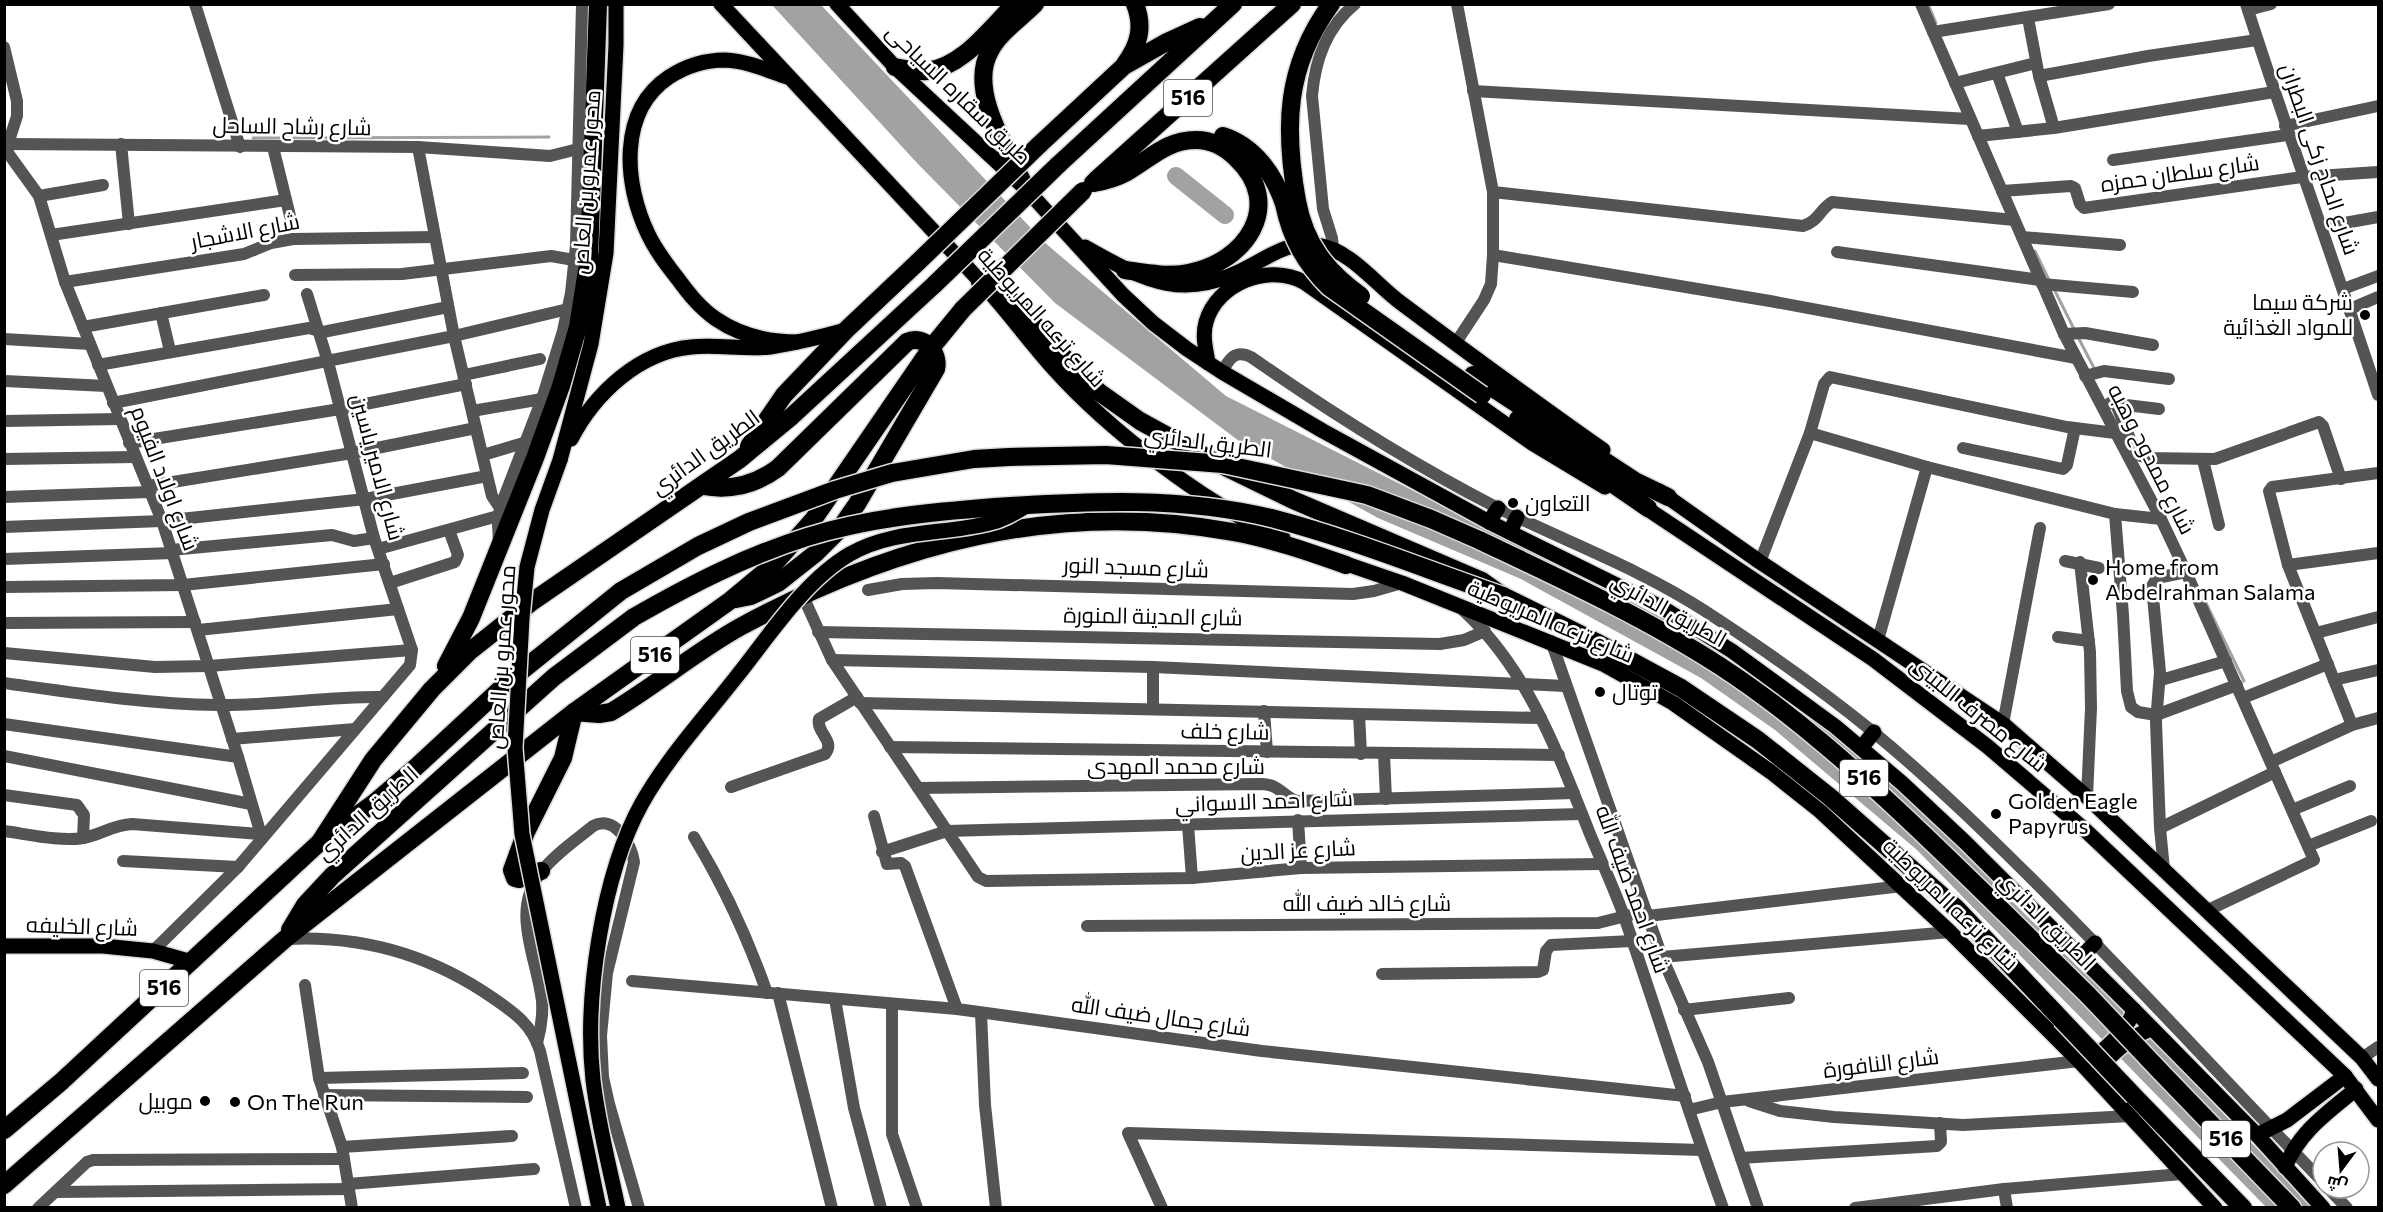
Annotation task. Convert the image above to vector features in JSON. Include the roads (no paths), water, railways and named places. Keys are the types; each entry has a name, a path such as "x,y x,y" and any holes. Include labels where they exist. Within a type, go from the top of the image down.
{"highway":[{"path":"432,689 471,618 500,546 561,386 583,304 590,247 598,4"},
{"path":"895,67 919,71 946,66 980,40 1014,4"},
{"path":"1026,189 986,100 983,72 989,52 996,41 1035,4"},
{"path":"1124,66 1140,38 1140,22 1135,4"},
{"name":"الطريق الدائري","path":"320,842 363,772 432,689 470,651 511,617 703,486 792,417 1058,165 1233,4"},
{"name":"الطريق الدائري","path":"4,1185 285,939 574,712 731,600 774,564 813,520 931,348 963,309 1088,187 1292,4"},
{"path":"1331,4 1306,45 1299,62 1291,95 1288,146 1291,231 1299,251 1329,287 1648,508"},
{"path":"740,459 777,402 846,330 1124,66 1165,43 1216,20"},
{"path":"1088,187 1125,173 1162,148 1193,135 1208,133 1233,140 1266,167 1290,202 1313,249 1333,274 1473,375 1635,481 1668,497"},
{"path":"1125,270 1162,275 1190,273 1206,268 1223,261 1240,249 1255,223 1258,213 1257,192 1240,161 1216,143 1205,140 1178,142"},
{"path":"980,282 1015,303 1063,358 1099,392 1119,407 1214,461 1293,500 1465,573 1494,588 1503,596"},
{"path":"703,486 733,488 752,483 770,474 907,342 915,340 931,348 936,356 936,369 857,504 839,530 816,553 778,583 751,596 731,600"},
{"name":"الطريق الدائري","path":"4,1130 62,1082 320,842 374,803 509,681 621,591 698,546 749,522 835,490 892,473 974,459 1106,456 1223,464 1367,495 1479,540 1664,632 1721,667 1809,732 1855,770 1991,899 2096,1004 2292,1208"},
{"name":"الطريق الدائري","path":"285,939 305,905 332,876 554,677 634,616 716,572 808,537 887,520 951,511 1029,505 1161,503 1248,514 1274,519 1360,546 1503,596 1596,642 1681,688 1758,740 1830,797 1956,908 2243,1208"},
{"path":"542,871 519,879 515,878 512,870 526,832 563,758 574,712 599,714 611,712 736,629 802,594 892,558 987,533 1036,525 1085,521 1144,522 1232,532 1280,543 1346,565"}],"main road":[{"name":"محور عمرو بن العاص","path":"599,1208 522,834 515,748 522,610 527,567 542,510 560,460 591,344 604,265 616,45 616,4"},
{"path":"721,4 790,78"},
{"name":"طريق سقاره السياحى","path":"837,4 895,67 1026,189"},
{"path":"790,78 740,62 723,60 699,64 676,72 663,81 641,106 633,128 631,164 634,193 648,235 663,260 701,307 729,327 755,338 797,342"},
{"name":"شارع ترعه المريوطية","path":"790,78 980,282 1056,370 1106,418 1160,462 1212,500 1244,519 1346,565 1402,583 1461,608 1551,641 1631,679 1713,729 1820,811 1902,886 2079,1061 2215,1208"},
{"path":"1026,189 1138,309 1170,337 1208,363 1489,522 1663,608 1768,675 1861,748 1934,812 2081,957 2257,1135 2323,1208"},
{"path":"1074,241 1125,270 1162,283 1196,285 1241,271 1291,245 1308,244 1333,249"},
{"path":"1208,363 1204,335 1207,319 1214,304 1226,292 1267,273 1286,274 1304,282 1304,271 1308,261 1317,253 1333,249"},
{"name":"شارع مصرف اللبينى","path":"1333,249 1349,259 1395,299 1455,344 1668,497 1760,562 2003,724 2087,796 2362,1058 2378,1077"},
{"name":"شارع مصرف اللبينى","path":"1304,282 1552,456 1648,508 1873,659 1987,746 2086,831 2345,1076 2379,1120"},
{"path":"560,460 575,432 611,385 637,366 660,354 690,347 768,347 846,330"},
{"path":"618,1208 593,1078 592,997 601,933 618,864 633,821 646,796 664,769 776,627 812,585 835,564 861,548 889,537 992,523 1029,505"},
{"path":"1489,522 1498,508"},
{"path":"1510,532 1517,517"},
{"path":"1861,748 1874,732"},
{"path":"2086,831 2101,811"},
{"path":"2081,957 2095,943"},
{"name":"شارع الخليفه","path":"4,946 103,946 153,951 192,962"},
{"path":"2079,1061 2090,1059 2125,1029 2134,1010"},
{"path":"2097,1082 2102,1065 2138,1035 2152,1029"},
{"path":"2257,1135 2273,1129 2345,1076"},
{"path":"2285,1167 2292,1150 2308,1129 2356,1089"},
{"path":"614,1188 626,1208"}],"street":[{"path":"195,4 240,147"},
{"path":"4,559 172,552 332,535 354,541 376,543 450,530 499,512 542,399 557,354 568,309 574,260 582,4"},
{"path":"1333,249 1323,209 1312,96 1313,84 1316,64 1328,36 1355,4"},
{"path":"1455,344 1474,317 1491,284 1493,255 1493,192 1457,4"},
{"name":"شارع ممدوح وهبه","path":"1920,4 1938,31 1959,82 1970,119 1982,135 2014,220 2027,237 2076,358 2162,519 2308,846"},
{"path":"1938,31 2028,18 2067,8 2109,4"},
{"path":"2247,7 2271,4"},
{"name":"شارع الحاج زكى البطران","path":"2247,7 2302,177 2322,227 2379,394"},
{"path":"2028,18 2039,76 2054,128"},
{"path":"2039,76 2148,56 2257,40"},
{"path":"4,47 17,101 17,116 6,144"},
{"path":"1959,82 2036,63"},
{"path":"1997,73 2018,132"},
{"path":"1473,91 1970,119"},
{"path":"1982,135 2054,128 2274,92"},
{"path":"2113,160 2287,131 2379,106"},
{"name":"شارع رشاح الساحل","path":"6,144 418,147 550,156 578,149"},
{"name":"شارع اولاد الفيوم","path":"6,144 12,161 39,196 65,282 162,521 222,705 260,836"},
{"path":"121,144 129,224"},
{"path":"273,147 290,216"},
{"path":"418,147 454,336 493,499 499,512 500,546"},
{"name":"شارع سلطان حمزه","path":"2002,191 2071,186 2075,188 2080,204 2084,208 2302,177 2379,172"},
{"path":"39,196 103,185"},
{"path":"1493,192 1803,226 1818,218 1824,207 1832,202 2014,220"},
{"path":"51,235 286,200"},
{"path":"2322,227 2379,217"},
{"name":"شارع الاشجار","path":"65,282 243,254 272,243 293,239 435,237"},
{"path":"2027,237 2120,245"},
{"path":"1837,252 2061,286 2133,292"},
{"path":"1493,255 1770,301 2076,358"},
{"path":"295,275 402,274 551,256 574,260"},
{"path":"2343,289 2379,276"},
{"name":"شارع الامير ياسين","path":"307,294 328,362 376,543 412,650"},
{"path":"83,327 264,295"},
{"path":"2350,309 2379,297"},
{"path":"98,365 309,328 323,332 448,307"},
{"path":"113,403 454,336 568,309"},
{"path":"161,313 170,351"},
{"path":"2068,334 2085,333 2153,345"},
{"path":"4,339 90,344"},
{"path":"1222,372 1234,355 1240,353 1251,357 1395,452 1498,508 1629,568 1682,596 1819,690 1874,732 2000,847 2311,1170"},
{"path":"129,443 340,408 540,359"},
{"path":"2085,376 2104,371 2169,379"},
{"path":"1760,562 1810,433 1824,384 1830,377 2075,428 2115,433"},
{"path":"5,381 106,386"},
{"path":"472,411 542,399"},
{"path":"2099,402 2159,409"},
{"path":"2116,404 2136,454 2140,458 2215,459 2319,422 2324,426 2341,479"},
{"path":"4,421 120,419"},
{"path":"4,496 149,489 352,453 476,428"},
{"path":"1963,447 2063,469 2067,465 2075,428"},
{"path":"1810,433 1927,467 2115,514 2162,519"},
{"path":"483,455 527,442"},
{"path":"4,459 135,457"},
{"path":"2203,460 2219,525"},
{"path":"1878,640 1927,467"},
{"path":"2352,724 2288,566 2270,494 2272,488 2379,473"},
{"path":"4,526 162,521 365,499 488,476"},
{"path":"2115,514 2129,703 2134,710 2156,716 2237,685"},
{"path":"2003,724 2040,528"},
{"path":"390,583 455,562 458,555 450,530"},
{"path":"2288,566 2379,553"},
{"path":"2065,561 2080,562 2099,568"},
{"path":"2080,562 2089,641 2091,708 2087,796"},
{"path":"4,587 183,585 384,564"},
{"path":"2164,869 2160,828 2156,716 2161,680 2152,586 2157,578 2186,572"},
{"name":"شارع مسجد النور","path":"868,590 902,584 937,583 1353,594 1402,583"},
{"path":"802,594 832,660 946,831"},
{"name":"شارع احمد ضيف الله","path":"1461,608 1506,656 1524,684 1559,755 1624,917 1723,1208"},
{"path":"4,622 196,626 398,609"},
{"path":"2316,633 2379,617"},
{"name":"شارع المدينة المنورة","path":"818,632 1440,644 1464,640 1485,631"},
{"path":"2058,637 2089,641"},
{"name":"شارع احمد ضيف الله","path":"1551,641 1662,957 1708,1062 1758,1208"},
{"path":"4,653 155,667 209,666 412,650 410,665 260,836 238,867 153,951"},
{"path":"832,660 1153,667 1565,686"},
{"path":"2161,680 2226,661"},
{"path":"2242,698 2328,664"},
{"path":"1153,667 1153,709"},
{"path":"2334,680 2379,670"},
{"path":"4,683 112,699 168,704 222,705 383,697"},
{"path":"730,787 825,754 829,749 829,744 819,730 819,719 859,700 1540,718"},
{"path":"1264,711 1267,752"},
{"path":"1359,714 1361,754"},
{"path":"2160,828 2352,724 2379,718"},
{"path":"4,724 238,757"},
{"path":"232,739 355,729"},
{"name":"شارع خلف","path":"890,747 1559,755"},
{"path":"1384,754 1386,798"},
{"path":"4,756 251,804"},
{"name":"شارع محمد المهدى","path":"918,788 1262,784 1278,787 1289,799 1297,801 1574,793"},
{"path":"2292,810 2350,786"},
{"path":"4,795 76,805 84,815 83,838"},
{"name":"شارع احمد الاسواني","path":"882,852 946,831 1582,814"},
{"path":"874,816 882,852 888,865 901,863 905,866 957,1009"},
{"path":"1298,820 1301,868"},
{"path":"2208,910 2314,860 2308,846 2371,821"},
{"path":"537,1043 541,1029 542,1000 526,928 525,911 532,886 542,871 593,826 600,822 611,824 625,839 633,854 633,871 607,973 602,1036 603,1077 639,1208"},
{"path":"4,831 69,839 83,838 118,825 132,824 260,836"},
{"path":"1188,825 1192,878"},
{"name":"شارع عز الدين","path":"946,831 978,877 997,882 1192,878 1301,868 1602,864"},
{"path":"694,837 733,908 772,993 832,1208"},
{"path":"123,861 238,867"},
{"name":"شارع خالد ضيف الله","path":"1087,926 1598,923 1647,914 1902,886"},
{"path":"1662,957 1950,932"},
{"path":"285,939 327,939 370,944 411,955 471,983 517,1015 529,1028 537,1043 576,1208"},
{"path":"1382,974 1538,972 1543,970 1546,951 1551,945 1632,941"},
{"name":"شارع جمال ضيف الله","path":"632,981 957,1009 1262,1050 1685,1096"},
{"path":"305,984 319,1078 344,1153 352,1208"},
{"path":"1684,1010 1789,998"},
{"path":"834,999 854,1108 881,1208"},
{"path":"892,1004 892,1134 917,1208"},
{"path":"981,1013 985,1105 996,1208"},
{"path":"2362,1058 2379,1047"},
{"name":"شارع النافورة","path":"1689,1110 1722,1102 2079,1061"},
{"path":"319,1078 523,1073"},
{"path":"324,1095 527,1097"},
{"path":"1746,1100 1780,1110 1802,1113 1973,1125 2130,1116"},
{"path":"1741,1158 1937,1146 1941,1142 1940,1123"},
{"path":"1161,1208 1128,1133 1702,1150"},
{"path":"38,1208 87,1162 96,1160 344,1153 512,1136"},
{"path":"56,1192 349,1186 534,1169"},
{"path":"1855,1208 2004,1189 2182,1174"},
{"path":"2004,1189 2007,1208"}],"waterway":[{"path":"1928,4 1936,23"},
{"path":"253,138 549,137"},
{"path":"1176,176 1225,215"},
{"path":"2035,251 2049,280"},
{"path":"2054,289 2075,331"},
{"path":"2078,337 2094,368"},
{"path":"2205,601 2244,681"}],"place":[{"name":"شركة سيما للمواد الغذائية","path":"2365,315"},
{"name":"التعاون","path":"1513,503"},
{"name":"Home from Abdelrahman Salama","path":"2093,580"},
{"name":"توتال","path":"1600,692"},
{"name":"Golden Eagle Papyrus","path":"1996,814"},
{"name":"موبيل","path":"205,1101"},
{"name":"On The Run","path":"235,1102"}]}
